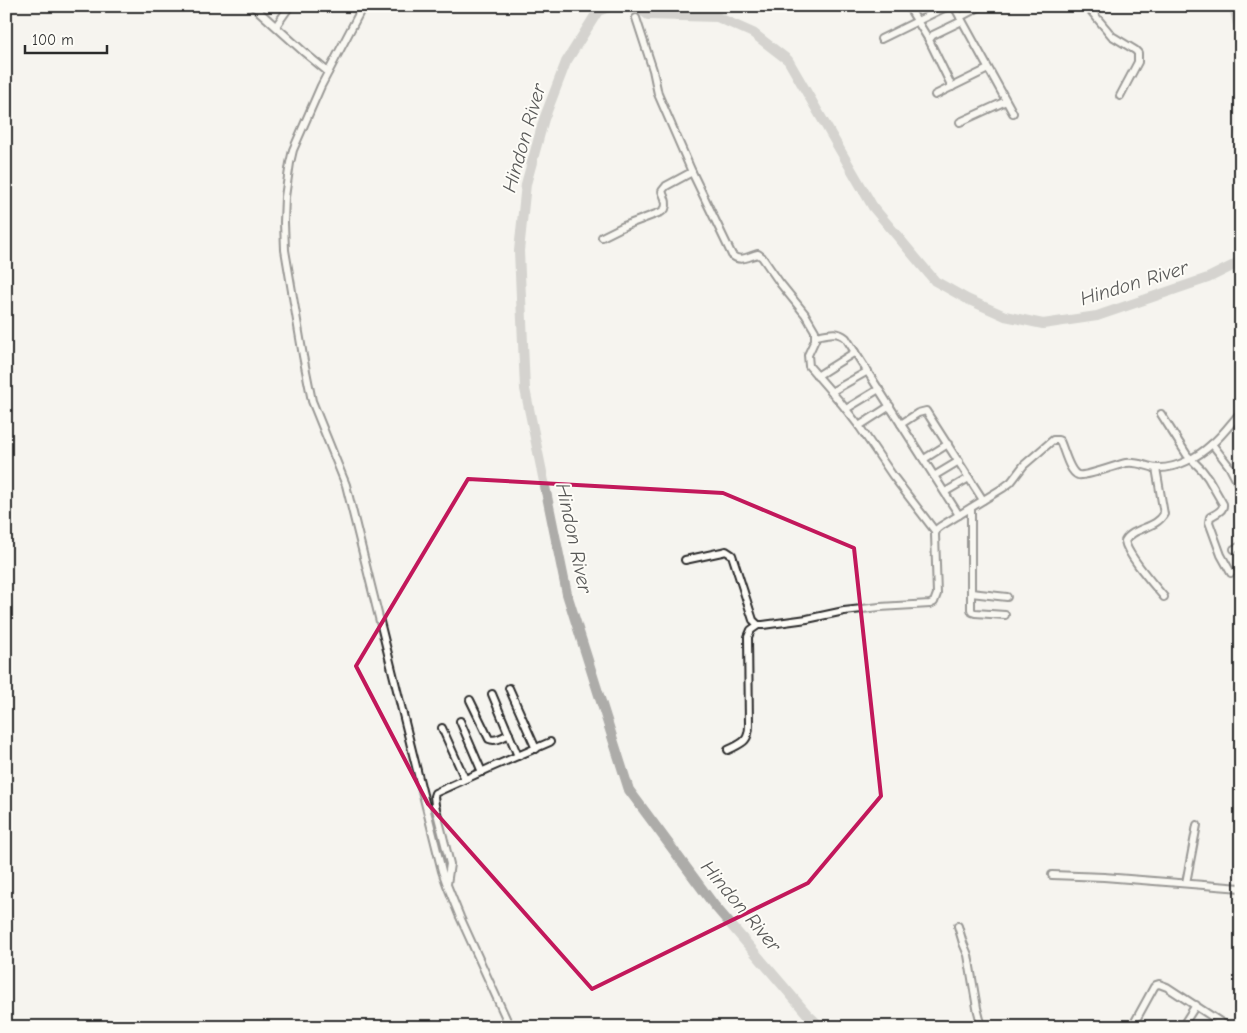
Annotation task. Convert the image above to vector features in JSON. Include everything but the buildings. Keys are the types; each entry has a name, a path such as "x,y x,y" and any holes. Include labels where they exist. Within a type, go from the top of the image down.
{"street":[{"path":"253,6 328,72"},
{"path":"276,26 290,6"},
{"path":"364,6 328,72 302,129 290,163 285,198 285,250 312,401 346,485 431,829 447,885 510,1027"},
{"path":"908,6 929,40 952,87"},
{"path":"881,39 948,6"},
{"path":"954,6 1012,113"},
{"path":"929,40 933,35 981,6"},
{"path":"1087,6 1112,36 1138,53 1138,62 1120,96"},
{"path":"636,18 653,70 658,94 692,172 732,255 740,260 758,254 762,257 805,314 816,336 808,356 809,366 846,409 893,476 936,531"},
{"path":"935,95 988,69"},
{"path":"960,122 1006,101"},
{"path":"602,237 624,226 661,212 665,209 666,202 662,191 664,188 692,172"},
{"path":"816,336 832,333 846,338 959,515"},
{"path":"817,376 855,352"},
{"path":"832,392 868,371"},
{"path":"846,409 879,388"},
{"path":"859,426 890,406"},
{"path":"901,424 918,413 926,411 983,500"},
{"path":"728,750 741,744 748,737 748,637 751,630 758,625 807,619 844,611 933,603 937,594 934,534 936,531 1011,482 1024,465 1050,442 1056,439 1060,441 1077,475 1084,475 1132,462 1156,468 1190,460 1212,444 1241,412"},
{"path":"1161,414 1190,460 1208,478 1223,504 1222,510 1210,517 1209,522 1220,555 1231,572"},
{"path":"924,459 948,444"},
{"path":"1212,444 1229,466 1241,489"},
{"path":"934,476 959,461"},
{"path":"1156,468 1164,514 1159,521 1129,535 1125,541 1128,549 1164,598"},
{"path":"945,492 969,478"},
{"path":"971,508 972,612 1005,615"},
{"path":"685,560 726,551 732,555 753,620 758,625"},
{"path":"971,594 1006,597"},
{"path":"510,688 536,748"},
{"path":"492,694 518,756"},
{"path":"470,700 489,739 496,740 509,734"},
{"path":"460,721 482,772"},
{"path":"442,728 465,780"},
{"path":"447,885 450,864 435,805 435,794 550,742"},
{"path":"1186,883 1197,825"},
{"path":"1052,875 1104,876 1241,888"},
{"path":"958,926 968,955 982,1027"},
{"path":"1132,1027 1156,985 1159,984 1196,1005 1228,1027"},
{"path":"1182,1027 1196,1005"}],"highlighted area":[{"path":"468,479 723,493 854,548 881,796 808,883 592,989 428,804 356,666"}],"waterway":[{"name":"Hindon River","path":"611,6 598,11 566,62 544,119 526,184 519,251 525,389 567,594 629,790 714,905 808,1015 821,1027"},
{"name":"Hindon River","path":"636,6 648,15 717,17 753,33 788,60 873,207 935,281 967,299 1005,316 1043,324 1097,316 1208,278 1234,265 1241,259"},
{"name":"Hindon River","path":"1234,6 1241,40"}]}
